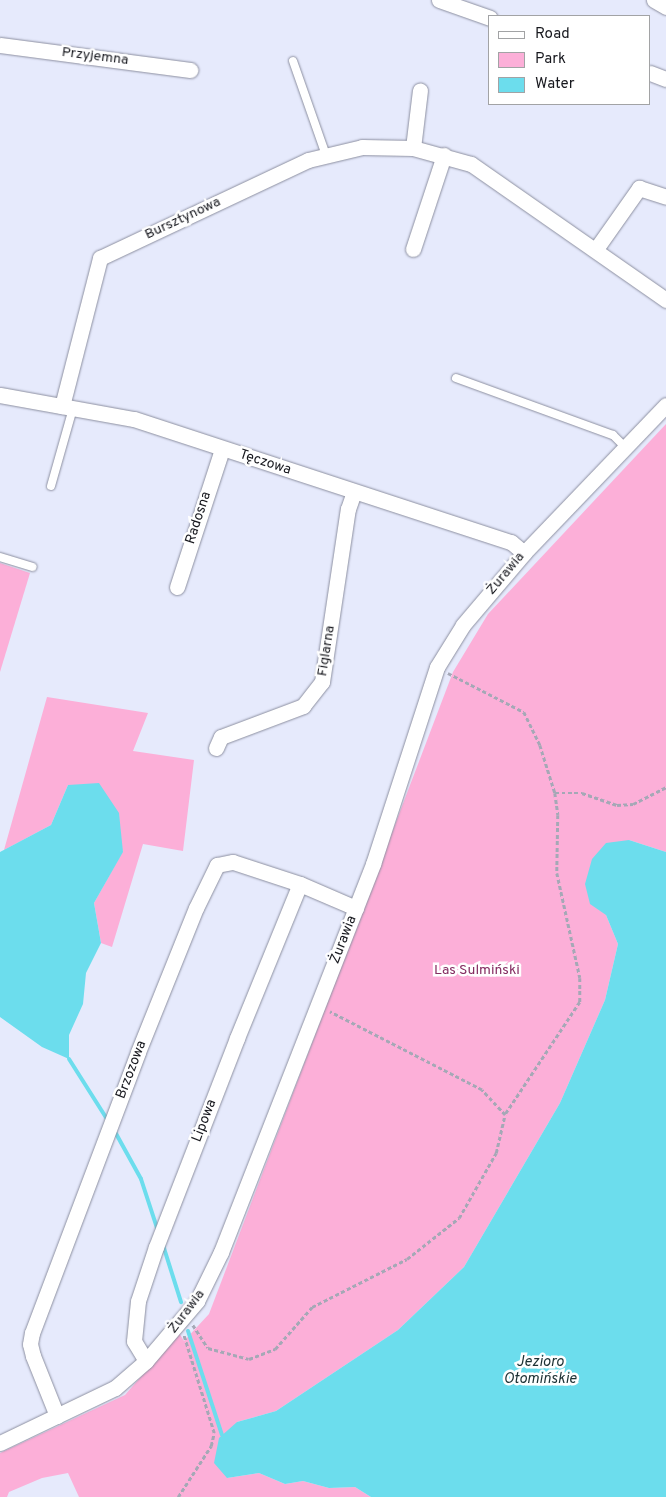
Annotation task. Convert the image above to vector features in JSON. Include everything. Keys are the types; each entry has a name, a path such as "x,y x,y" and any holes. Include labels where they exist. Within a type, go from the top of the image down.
{"street":[{"path":"439,0 488,17"},
{"path":"654,0 666,7"},
{"name":"Przyjemna","path":"0,45 190,70"},
{"path":"651,73 666,79"},
{"path":"413,148 420,90"},
{"name":"Bursztynowa","path":"67,407 100,258 308,160 362,147 413,148 471,164 596,249 666,300"},
{"path":"413,249 444,156"},
{"path":"596,249 639,188 666,197"},
{"name":"Tęczowa","path":"0,395 134,419 511,542 524,553"},
{"name":"Żurawia","path":"0,1443 116,1388 146,1361 183,1319 214,1268 318,1006 356,908 438,667 463,625 524,553 666,405"},
{"name":"Radosna","path":"177,587 222,449"},
{"name":"Figlarna","path":"216,748 221,737 303,706 322,682 354,492"},
{"name":"Brzozowa","path":"57,1416 33,1356 30,1344 32,1332 196,908 221,862 233,862 300,884 356,908"},
{"name":"Lipowa","path":"146,1361 134,1341 138,1302 230,1056 300,884"}],"lane":[{"path":"293,60 326,155"},
{"path":"456,378 613,435 624,447"},
{"path":"51,486 67,407"},
{"path":"0,556 32,567"}],"path":[{"path":"183,1319 208,1348 249,1359 275,1349 312,1307 407,1259 459,1218 496,1153 505,1115 580,1002 580,978 557,873 558,815 555,793 540,745 524,712 438,667"},
{"path":"555,793 582,793 617,804 633,804 666,787"},
{"path":"318,1006 482,1090 505,1115"},
{"path":"178,1497 211,1446 214,1433 183,1319"}],"green space":[{"name":"Las Sulmiński","path":"666,424 666,852 629,840 606,915 618,944 605,1000 560,1103 464,1267 398,1330 276,1411 237,1422 227,1478 259,1473 285,1484 303,1481 329,1488 355,1487 371,1497 79,1497 68,1473 42,1478 9,1492 7,1497 0,1497 0,1453 125,1395 179,1333 184,1341 209,1314 453,672 488,614"},
{"path":"0,563 30,573 0,672"},
{"path":"47,697 148,713 133,751 194,760 183,851 143,844 112,947 101,943 94,903 123,851 68,785 51,825 4,850"}],"water":[{"path":"99,783 119,813 123,852 94,903 101,943 86,973 83,1004 69,1035 69,1059 42,1047 0,1017 0,852 51,825 68,785"},
{"name":"Jezioro Otomińskie","path":"629,840 666,852 666,1497 371,1497 355,1487 329,1488 303,1481 285,1484 259,1473 227,1478 214,1463 219,1438 237,1422 276,1411 398,1330 464,1267 560,1103 605,1000 618,944 606,915 590,904 585,884 592,859 606,843"}],"waterway":[{"path":"69,1059 107,1119"},
{"path":"114,1130 141,1179 157,1228"},
{"path":"163,1245 181,1302"},
{"path":"188,1331 222,1435"}]}
